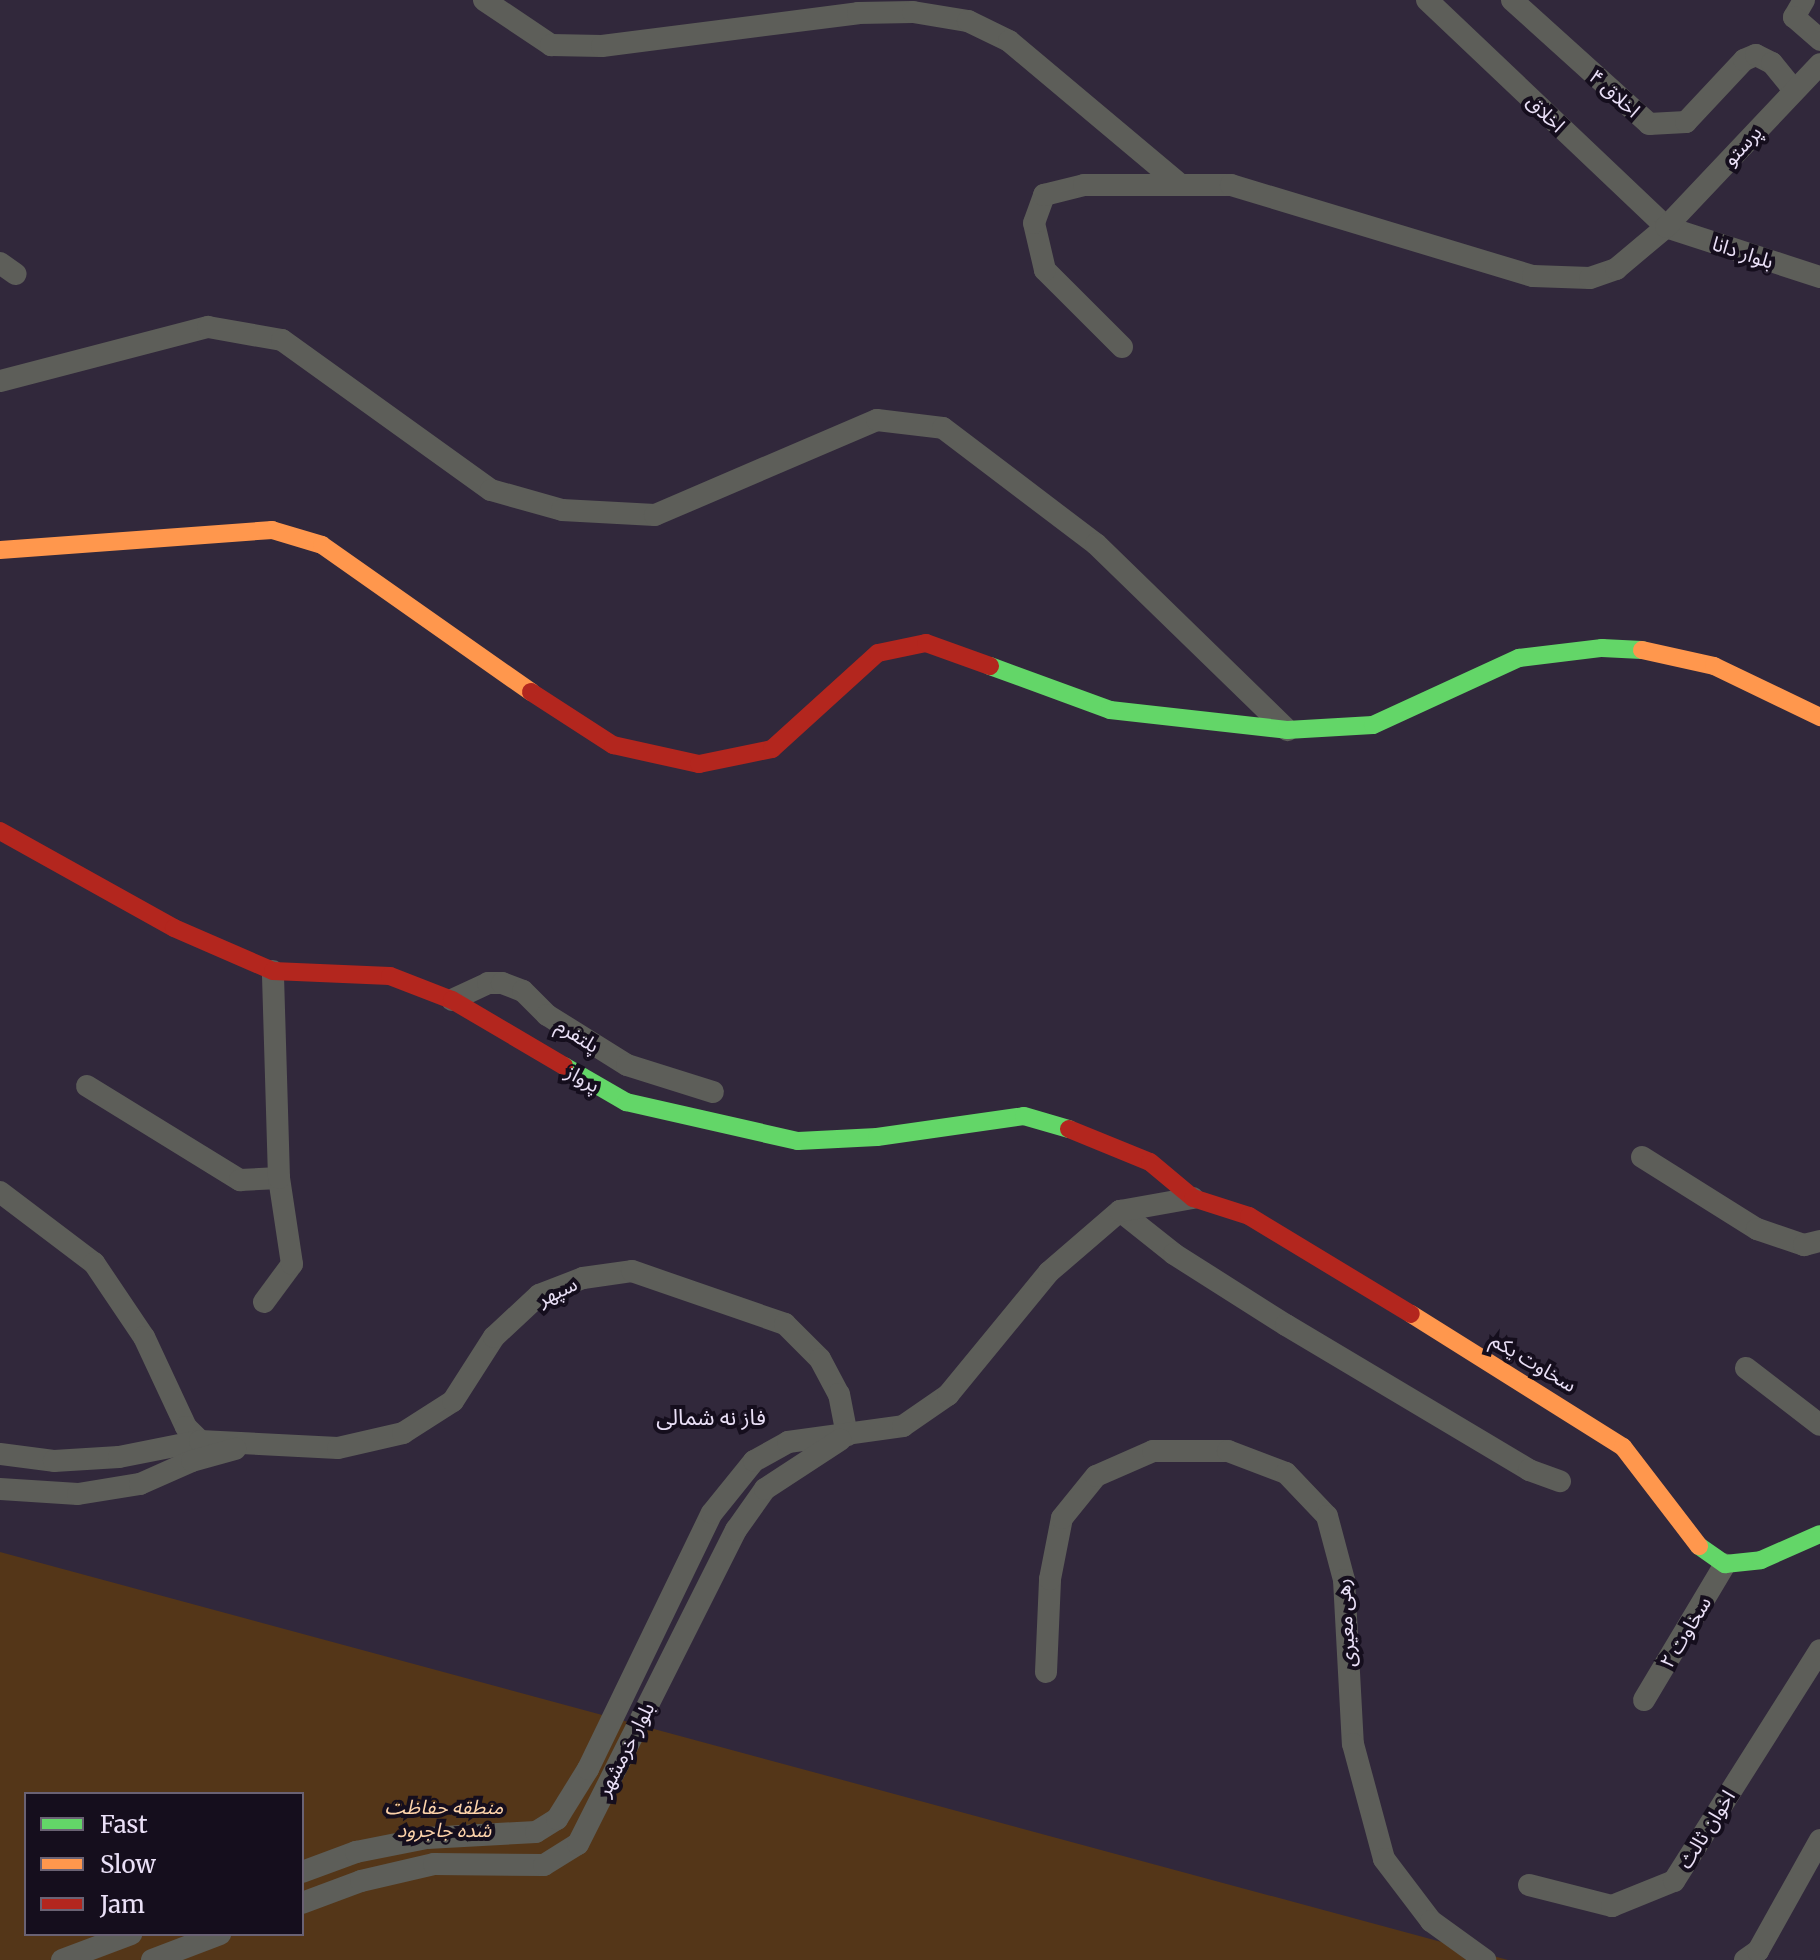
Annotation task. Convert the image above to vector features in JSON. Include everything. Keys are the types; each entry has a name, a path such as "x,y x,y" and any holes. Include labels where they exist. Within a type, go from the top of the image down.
{"street":[{"path":"484,0 551,45 602,46 858,13 913,12 968,21 1009,41 1177,182"},
{"name":"اخلاق ۴","path":"1512,0 1649,124 1686,122 1744,60 1756,55 1772,63 1794,90"},
{"path":"1804,0 1794,17 1820,40"},
{"name":"اخلاق","path":"1429,1 1666,227"},
{"name":"پرستو","path":"1122,347 1045,270 1034,223 1044,195 1084,185 1177,182 1231,185 1295,200 1533,276 1567,280 1616,269 1666,227 1820,64"},
{"name":"بلوار دانا","path":"1666,227 1820,277"},
{"path":"0,381 208,327 282,340 491,490 562,510 655,515 877,420 943,428 1096,544 1287,730"},
{"path":"0,550 220,531 285,534 322,545 492,667 613,745 699,764 772,749 878,653 926,643 1110,710 1287,730 1373,725 1519,658 1602,648 1662,651 1714,666 1820,717"},
{"name":"پرواز","path":"0,831 174,928 273,971 390,976 452,1000 626,1102 679,1118 798,1141 877,1137 1024,1116 1150,1162 1193,1198"},
{"path":"264,1302 292,1264 279,1178 273,971"},
{"name":"پلتفرم","path":"452,1000 488,983 502,983 523,991 547,1015 627,1065 713,1092"},
{"path":"87,1086 240,1180 279,1178"},
{"path":"1642,1157 1757,1229 1804,1245 1820,1241"},
{"path":"0,1192 94,1263 144,1337 186,1427 200,1441"},
{"path":"1120,1211 1193,1198"},
{"name":"سخاوت یکم","path":"1193,1198 1249,1216 1565,1406 1623,1447 1706,1554 1725,1564"},
{"path":"1120,1211 1174,1254 1286,1325 1529,1470 1560,1481"},
{"name":"بلوار خرمشهر","path":"304,1871 356,1852 427,1838 536,1832 557,1819 588,1769 712,1513 754,1461 788,1442 903,1426 948,1395 1049,1272 1120,1211"},
{"name":"سپهر","path":"0,1454 54,1461 119,1457 200,1441 246,1446 338,1448 403,1433 453,1401 494,1337 539,1295 583,1278 632,1271 785,1324 820,1359 839,1394 847,1435"},
{"path":"1746,1368 1820,1425"},
{"name":"بلوار خرمشهر","path":"304,1902 361,1881 434,1864 544,1865 578,1844 736,1530 765,1489 847,1435"},
{"name":"سپهر","path":"0,1489 78,1494 140,1484 192,1461 246,1446"},
{"name":"رهی معیری","path":"1046,1672 1050,1579 1062,1518 1096,1476 1153,1451 1228,1451 1286,1473 1327,1516 1344,1580 1353,1744 1384,1859 1431,1921 1485,1960"},
{"path":"1725,1564 1761,1560 1820,1534"},
{"name":"سخاوت ۲","path":"1644,1700 1725,1564"},
{"name":"اخوان ثالث","path":"1529,1885 1612,1906 1674,1881 1820,1650"},
{"path":"1745,1960 1758,1951 1820,1840"},
{"path":"62,1960 126,1936"},
{"path":"152,1960 215,1936"}],"green space":[{"name":"منطقه حفاظت شده جاجرود","path":"0,1552 1508,1960 0,1960"}],"traffic: fast":[{"path":"990,666 1110,710 1287,730 1373,725 1519,658 1602,648 1642,650"},
{"path":"564,1066 626,1102 798,1141 877,1137 1024,1116 1069,1129"},
{"path":"1699,1546 1725,1564 1761,1560 1820,1534"}],"traffic: slow":[{"path":"0,550 272,530 322,545 531,692"},
{"path":"1642,650 1714,666 1820,717"},
{"path":"1411,1314 1623,1447 1699,1546"}],"traffic: jam":[{"path":"531,692 613,745 699,764 772,749 878,653 926,643 990,666"},
{"path":"0,831 174,928 273,971 390,976 452,1000 564,1066"},
{"path":"1069,1129 1150,1162 1193,1198 1249,1216 1411,1314"}],"district":[{"name":"فاز نه شمالی","path":"711,1418"}]}
